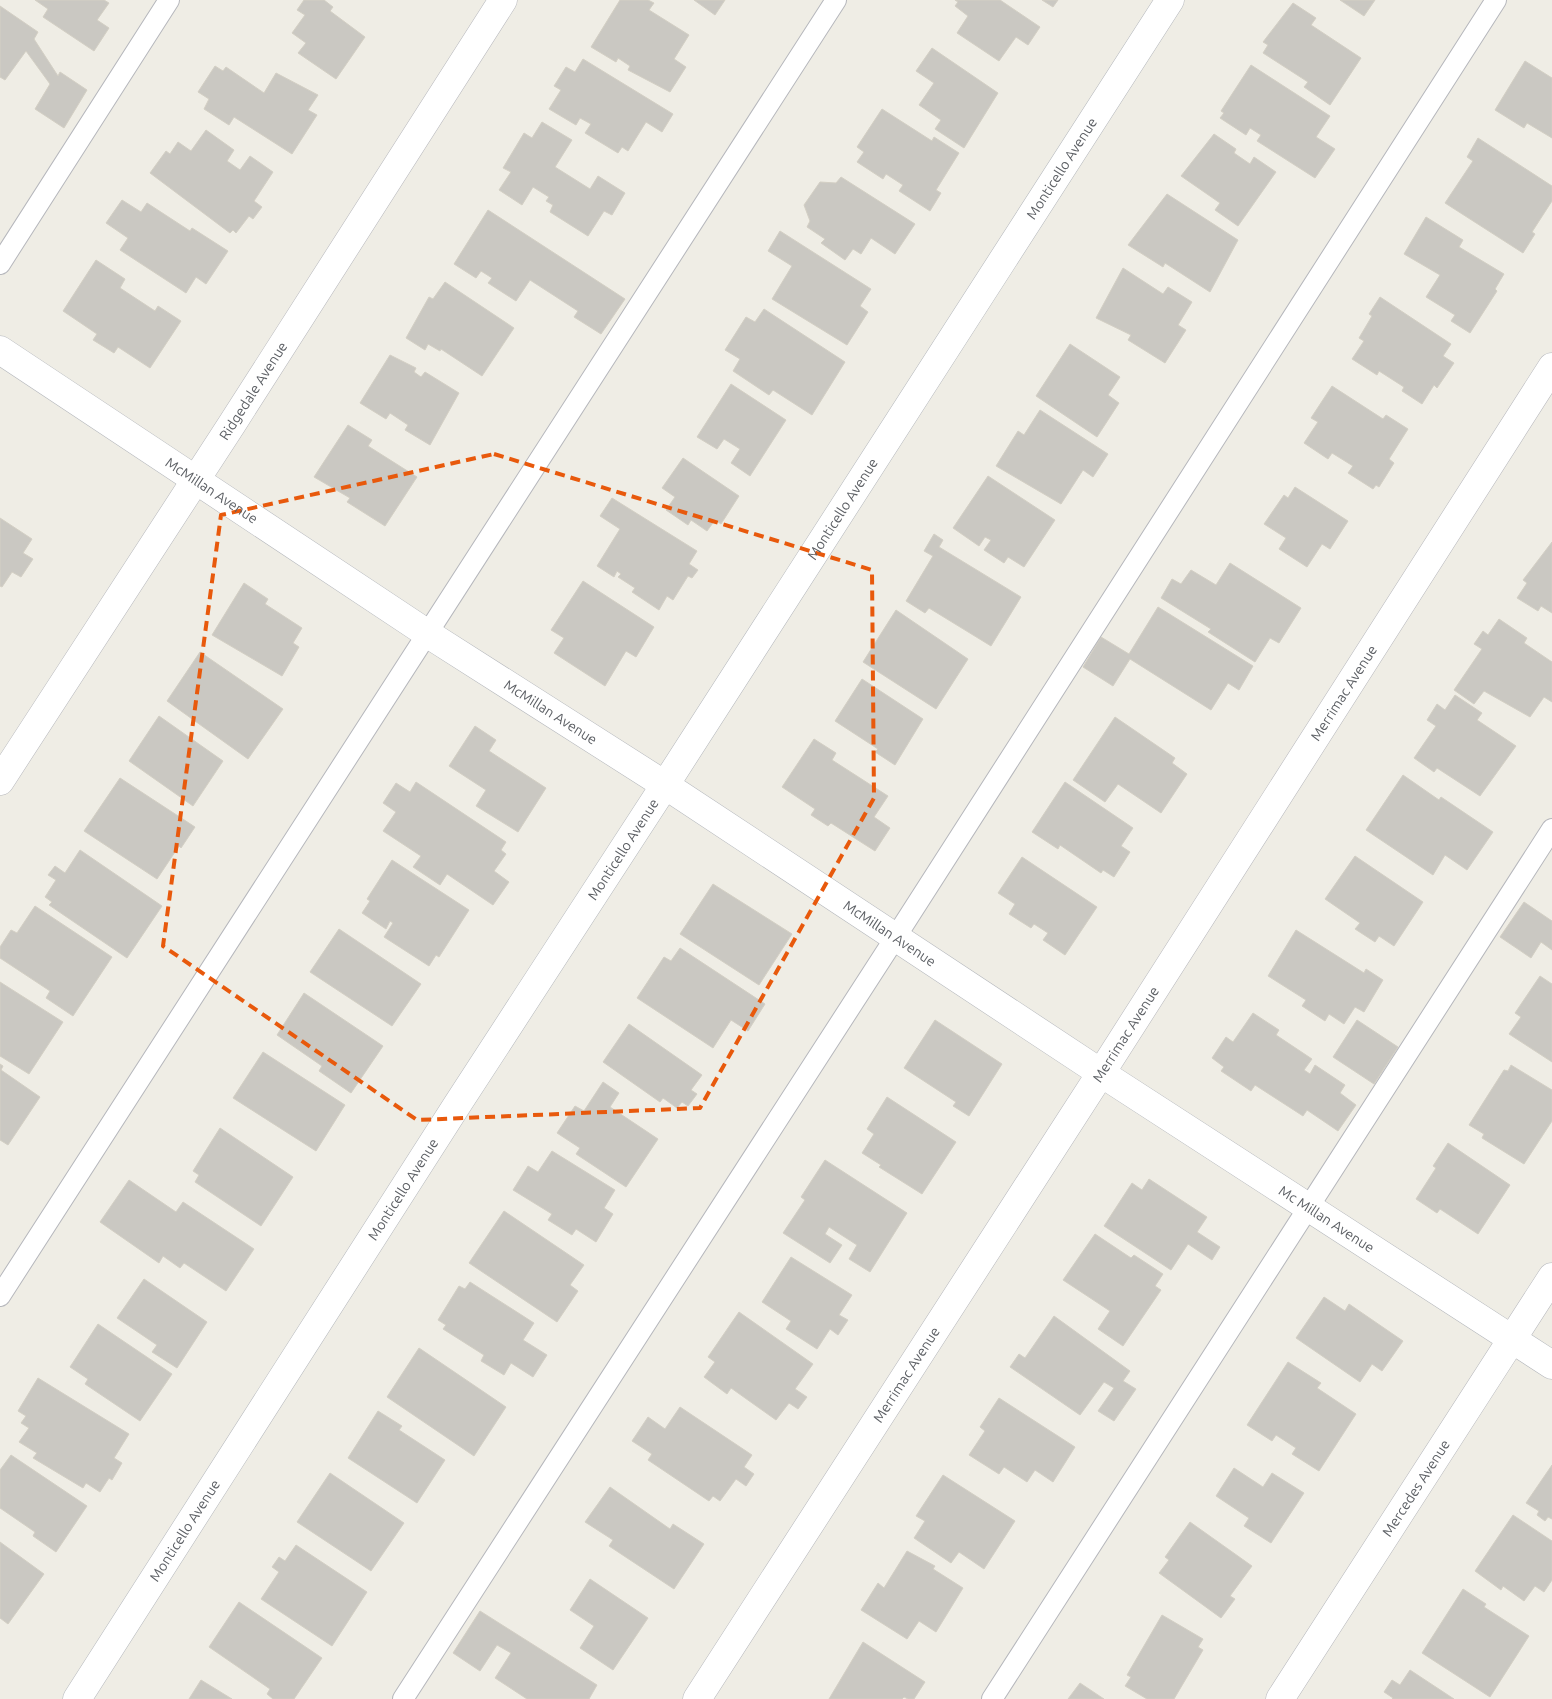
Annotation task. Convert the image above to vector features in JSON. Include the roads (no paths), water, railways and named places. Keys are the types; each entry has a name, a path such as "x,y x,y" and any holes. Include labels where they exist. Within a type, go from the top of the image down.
{"street":[{"name":"Ridgedale Avenue","path":"0,781 196,480 503,0"},
{"name":"Monticello Avenue","path":"77,1699 462,1097 1170,0"},
{"name":"McMillan Avenue","path":"0,350 428,634 665,785 1101,1073"},
{"name":"Merrimac Avenue","path":"696,1699 1101,1073 1552,367"},
{"name":"Mc Millan Avenue","path":"1101,1073 1552,1365"},
{"name":"Mercedes Avenue","path":"1280,1699 1552,1277"}],"lane":[{"path":"0,264 169,0"},
{"path":"0,1296 836,0"},
{"path":"403,1699 895,938 1496,0"},
{"path":"992,1699 1552,829"}]}
